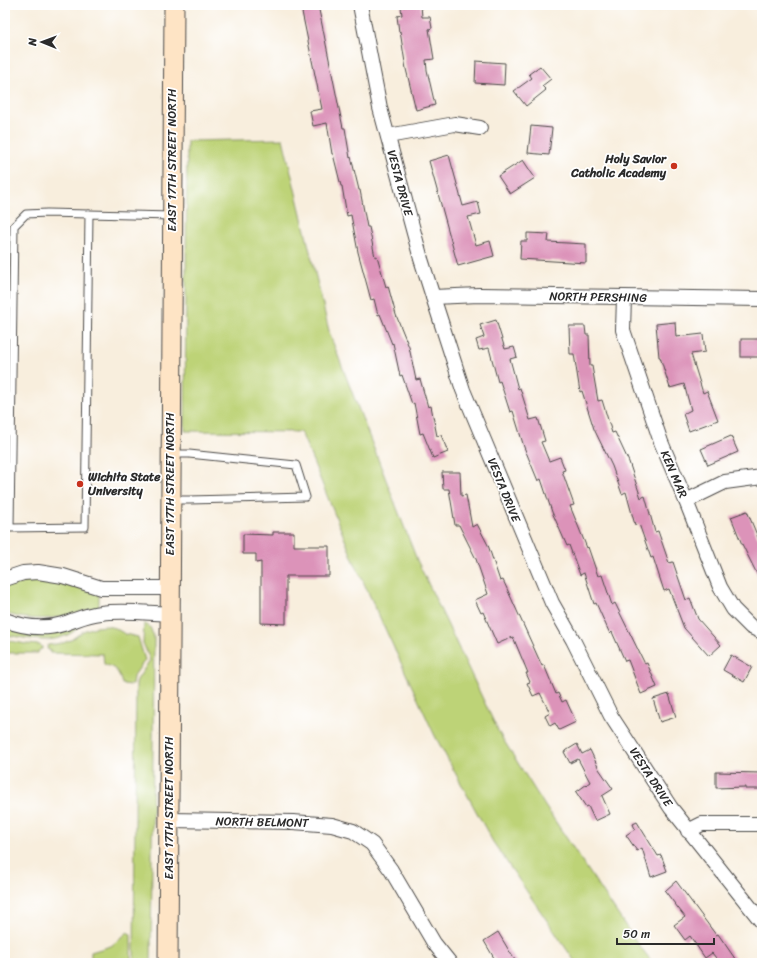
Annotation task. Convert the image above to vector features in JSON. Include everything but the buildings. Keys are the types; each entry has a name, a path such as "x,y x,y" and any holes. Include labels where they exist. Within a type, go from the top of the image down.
{"street":[{"name":"EAST 17TH STREET NORTH","path":"168,963 170,820 169,588 174,5"},
{"name":"VESTA DRIVE","path":"360,5 380,108 421,259 433,297 463,390 552,603 573,640 611,716 671,808 762,922"},
{"path":"388,136 455,124 480,128"},
{"name":"NORTH PERSHING","path":"433,297 479,295 762,299"},
{"name":"KEN MAR","path":"624,297 623,330 661,442 720,587 733,609 751,627 762,632"},
{"path":"686,501 725,482 762,477"},
{"path":"5,579 23,573 38,572 62,576 101,588 169,588"},
{"path":"5,620 22,626 38,627 62,625 85,616 101,613 169,614"},
{"name":"NORTH BELMONT","path":"170,820 293,822 332,825 353,831 372,844 390,870 447,962"},
{"path":"688,831 702,824 762,824"}],"lane":[{"path":"89,214 85,527 8,528 14,226 26,214 47,213 89,214 172,216"},
{"path":"170,454 189,454 296,465 306,497 170,500"}],"green space":[{"path":"283,139 330,335 417,560 499,733 545,806 635,940 653,963 576,963 493,842 435,736 355,564 301,432 185,431 187,141"},
{"path":"41,579 60,582 99,593 99,607 64,616 41,619 17,617 5,613 5,586 19,582 21,584 24,583 24,581"},
{"path":"144,623 150,627 154,637 151,963 134,963 136,684 150,660 143,643"},
{"path":"106,626 115,628 125,634 138,637 145,660 133,677 132,685 122,684 116,671 112,667 104,664 103,654 50,653 50,650 47,649 48,645 63,643 71,640 83,631 95,627"},
{"path":"5,627 23,632 41,634 50,634 77,629 68,635 59,638 42,640 5,635"},
{"path":"5,640 40,645 42,649 39,650 38,653 5,653"},
{"path":"128,932 131,935 131,963 91,963 91,952 111,946"}],"place":[{"name":"Holy Savior Catholic Academy","path":"674,166"},
{"name":"Wichita State University","path":"80,484"}]}
